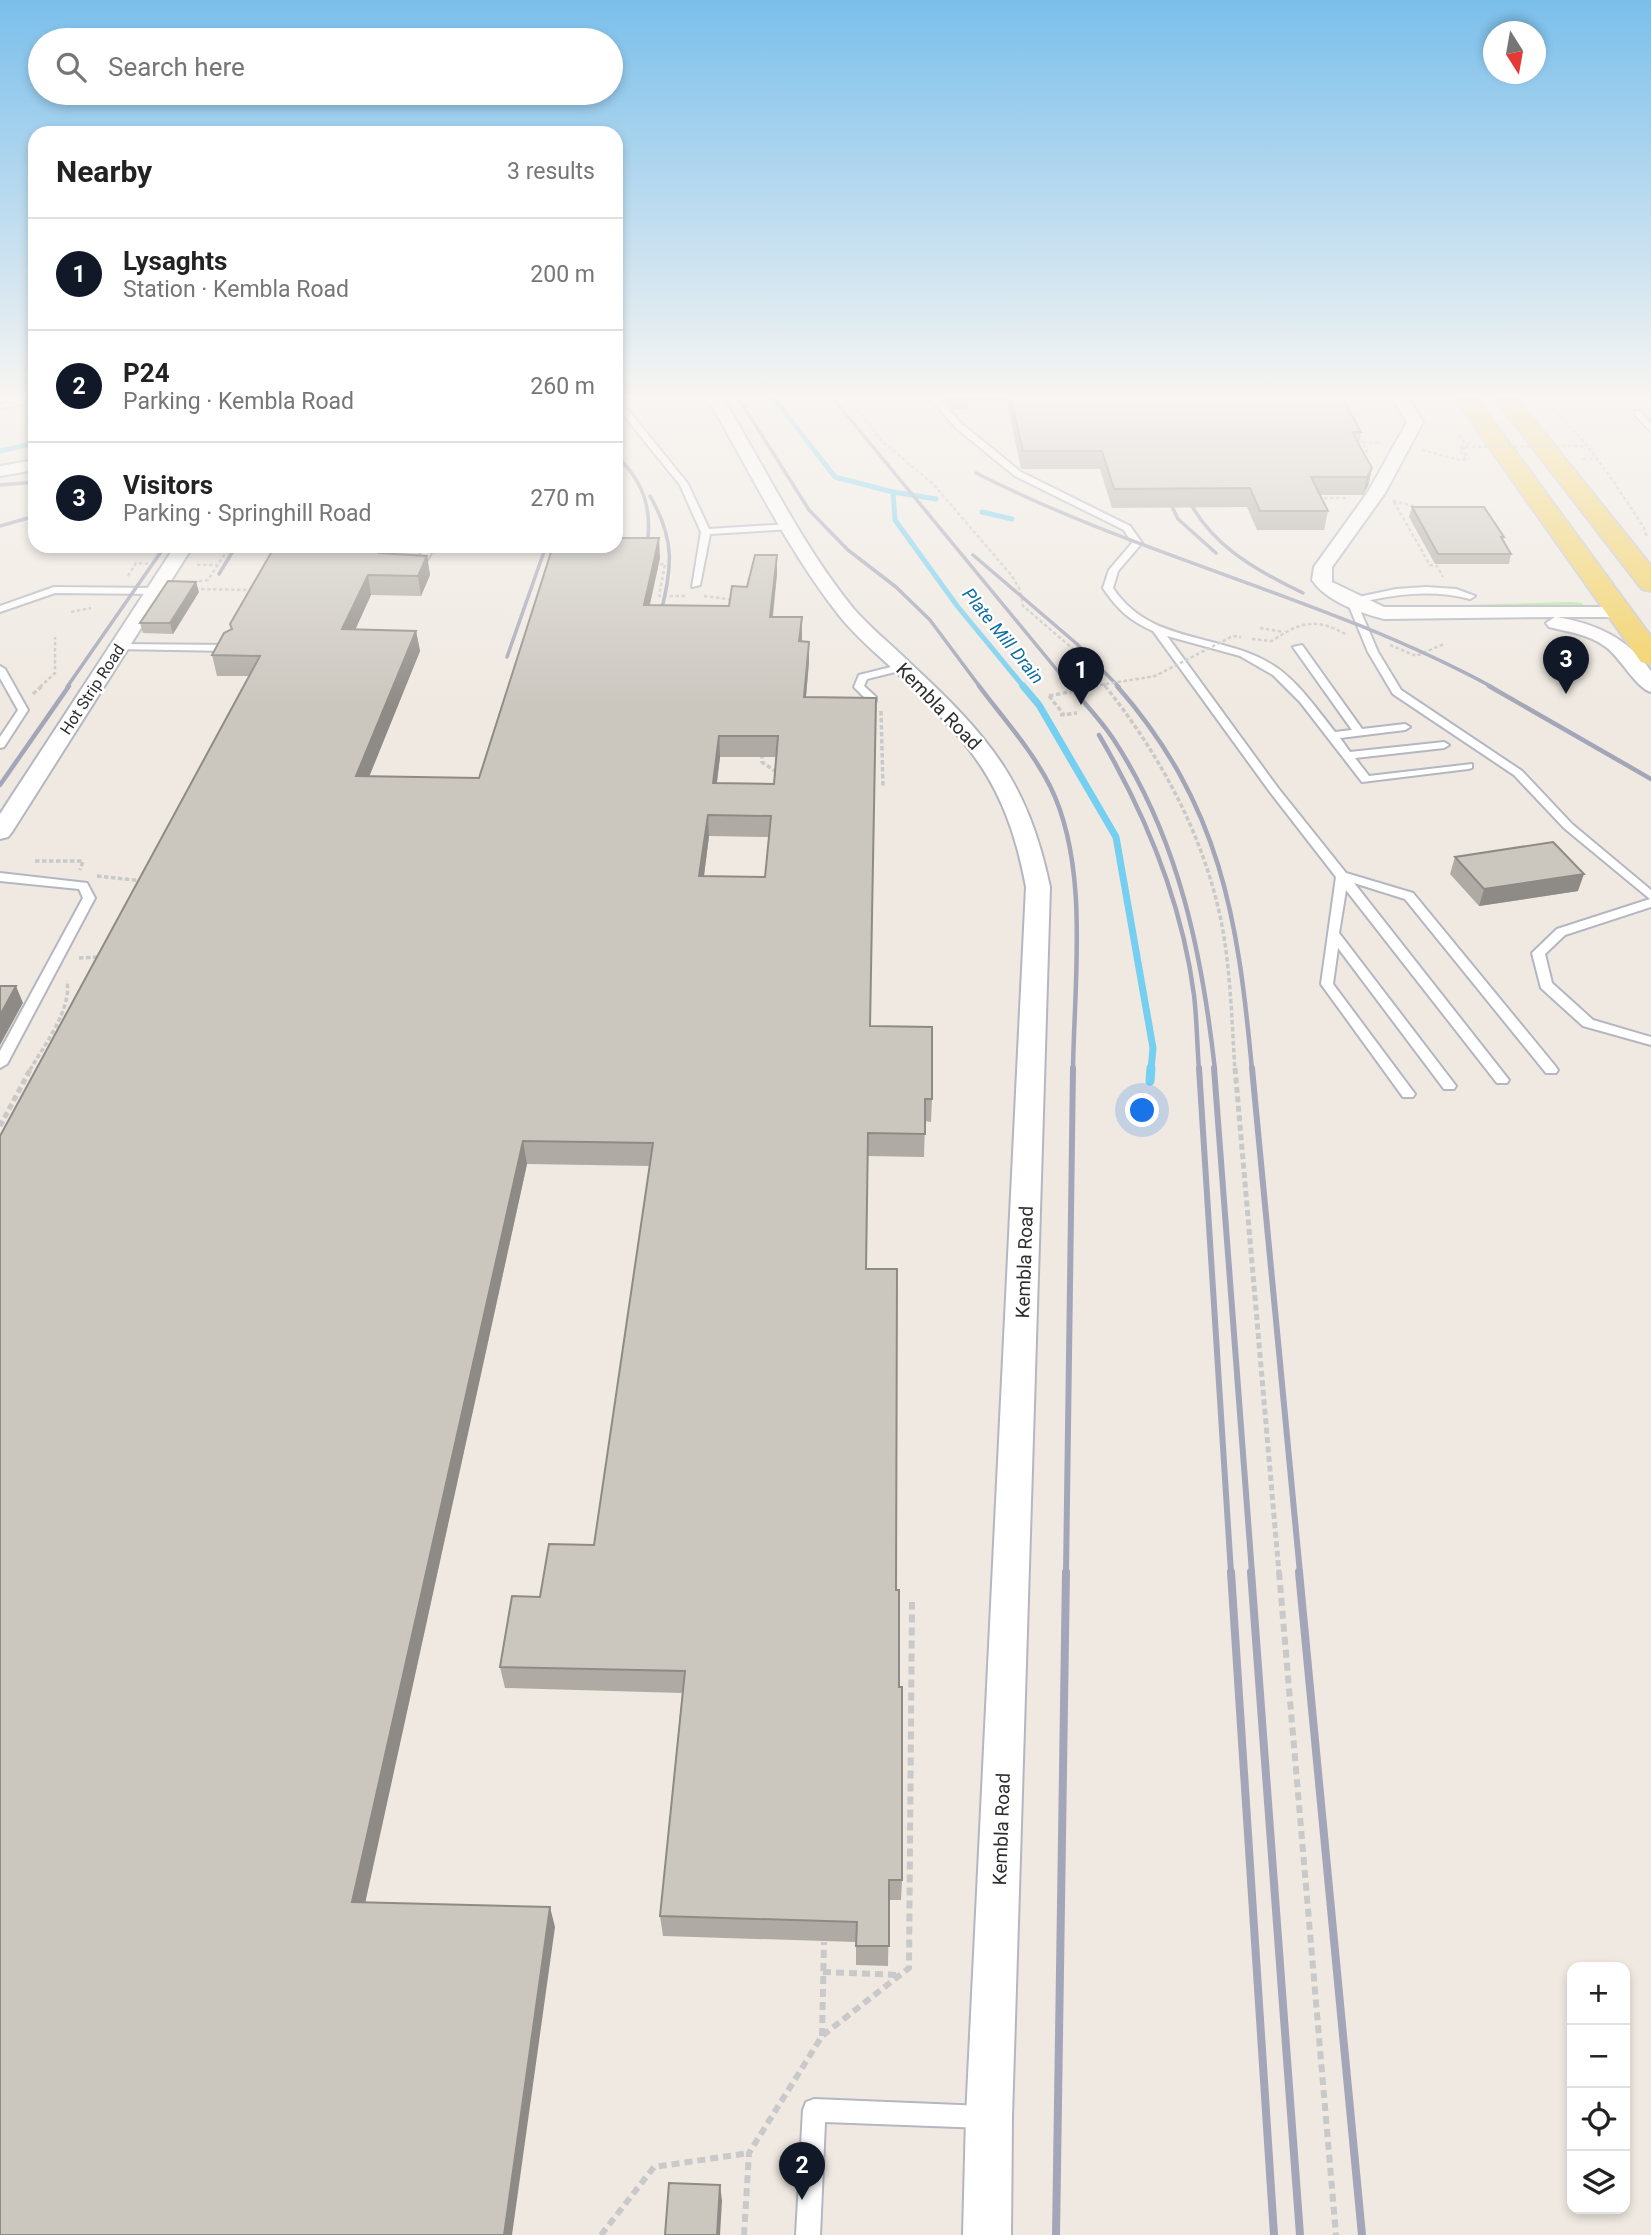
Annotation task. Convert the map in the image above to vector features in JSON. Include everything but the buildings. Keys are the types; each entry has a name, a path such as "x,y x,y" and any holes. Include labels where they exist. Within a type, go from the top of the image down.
{"main road":[{"path":"1540,500 1651,656"},
{"path":"1586,500 1651,583"},
{"path":"1614,603 1651,595"},
{"path":"1614,603 1651,611"}],"street":[{"name":"Kembla Road","path":"775,500 839,603 978,746 1010,788 1026,829 1038,887 989,2117 987,2235"},
{"path":"1371,500 1321,575 1325,586 1352,601 1384,613 1454,607 1614,603"},
{"name":"Hot Strip Road","path":"0,832 179,553"},
{"path":"1454,607 1470,596 1614,603"},
{"path":"1454,607 1564,624 1598,633 1619,646 1651,686"}],"lane":[{"path":"691,500 706,532 695,585"},
{"path":"1067,500 1127,528 1137,543 1114,570 1108,588 1126,612 1156,628 1264,663 1288,683 1366,780 1468,766"},
{"path":"706,532 790,527"},
{"path":"424,558 426,553"},
{"path":"0,609 54,590 155,591"},
{"path":"1470,596 1456,591 1392,592 1352,601 1373,652 1397,692 1518,773 1568,826 1651,896"},
{"path":"1156,628 1274,790 1502,1080"},
{"path":"118,647 230,648"},
{"path":"1298,647 1359,732"},
{"path":"872,699 859,687 863,677 903,667"},
{"path":"0,669 23,710 0,745"},
{"path":"1330,736 1405,727"},
{"path":"1346,756 1444,745"},
{"path":"1342,876 1327,984 1408,1094"},
{"path":"1342,876 1409,895 1552,1070"},
{"path":"0,877 83,886 89,898 0,1064"},
{"path":"1651,903 1562,932 1538,953 1546,985 1588,1023 1651,1041"},
{"path":"1333,933 1449,1086"},
{"path":"808,2235 814,2110 989,2117"}],"path":[{"path":"947,500 1012,576 1020,590 1023,606 1079,654 1113,696 1164,771 1201,850 1224,937 1336,2235"},
{"path":"1317,500 1320,508"},
{"path":"1626,500 1644,528 1648,544"},
{"path":"1394,502 1430,565 1437,566 1443,577"},
{"path":"181,585 208,580 225,553"},
{"path":"195,589 262,590"},
{"path":"657,606 659,596"},
{"path":"1268,642 1306,623 1337,628"},
{"path":"1260,628 1284,632"},
{"path":"1077,713 1062,715 1048,694 1155,676 1233,636 1241,638"},
{"path":"28,697 55,673 55,637"},
{"path":"1383,642 1414,656 1444,644"},
{"path":"1063,668 1078,669 1093,686"},
{"path":"872,699 881,712 883,788"},
{"path":"763,750 762,762 775,771"},
{"path":"744,2235 749,2153 822,2036 909,1968 912,1602"},
{"path":"822,2036 824,1942"},
{"path":"823,1972 900,1975"},
{"path":"601,2235 654,2167 749,2153"}],"green space":[{"path":"1582,603 1585,608 1469,609 1466,605"}],"waterway":[{"name":"Plate Mill Drain","path":"894,500 895,520 958,607 1024,687"},
{"path":"982,512 1012,519"},
{"name":"Plate Mill Drain","path":"1023,686 1039,705 1116,837 1153,1048 1151,1070"},
{"name":"Plate Mill Drain","path":"1150,1081 1151,1068"}],"railway":[{"path":"645,500 649,528 645,557"},
{"path":"652,500 665,530 669,560 658,626"},
{"path":"803,500 848,550 896,587 930,620 980,687"},
{"path":"917,500 1071,687"},
{"path":"1033,500 1169,555 1366,628 1492,687"},
{"path":"1169,500 1178,519 1216,553"},
{"path":"1189,500 1205,525 1232,552 1303,593"},
{"path":"0,526 28,518"},
{"path":"67,687 160,553"},
{"path":"219,574 232,553"},
{"path":"507,657 544,553"},
{"path":"973,555 1077,644 1119,687"},
{"path":"0,785 69,686"},
{"path":"979,686 1035,760 1050,786 1063,818 1071,852 1077,925 1073,1070"},
{"path":"1070,686 1109,733 1136,778 1171,858 1184,899 1203,983 1215,1070"},
{"path":"1117,686 1152,730 1180,775 1202,820 1231,913 1240,963 1252,1070"},
{"path":"1489,686 1651,779"},
{"path":"1099,735 1147,828 1181,926 1194,995 1199,1070"},
{"path":"1066,1573 1073,1068"},
{"path":"1199,1068 1231,1573"},
{"path":"1214,1068 1252,1573"},
{"path":"1252,1068 1300,1573"},
{"path":"1056,2235 1066,1572"},
{"path":"1231,1572 1274,2235"},
{"path":"1251,1572 1300,2235"},
{"path":"1299,1572 1362,2235"}],"place":[{"name":"Visitors","path":"1566,694"},
{"name":"Lysaghts","path":"1081,705"},
{"name":"P24","path":"802,2200"}]}
